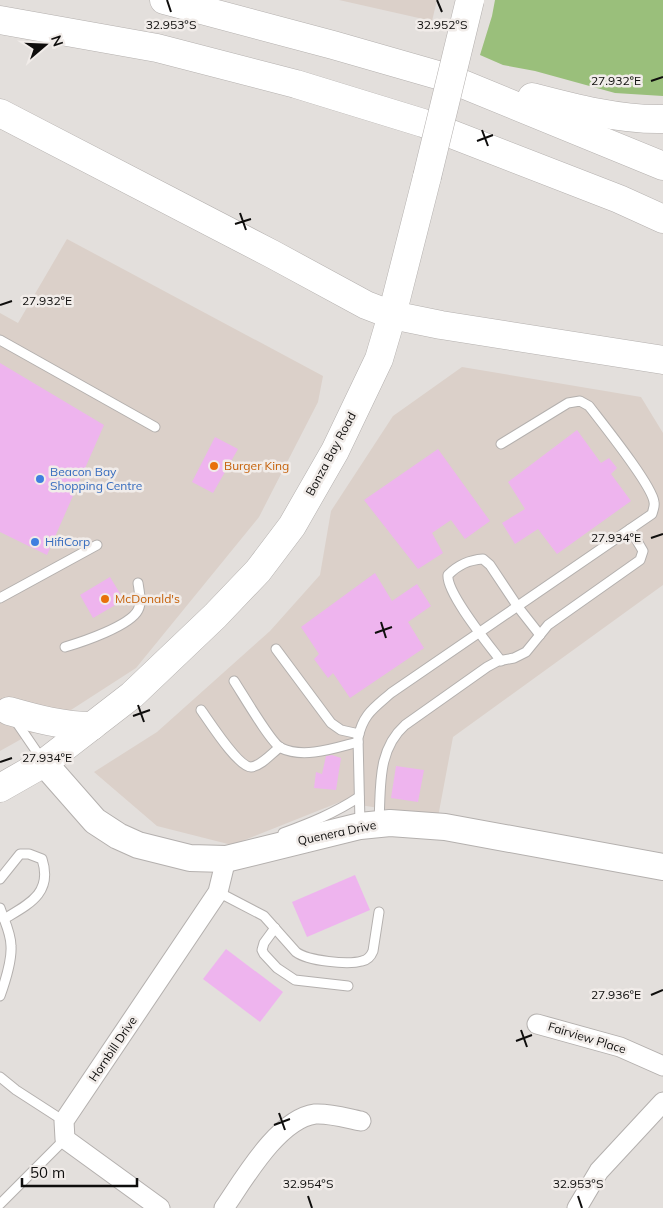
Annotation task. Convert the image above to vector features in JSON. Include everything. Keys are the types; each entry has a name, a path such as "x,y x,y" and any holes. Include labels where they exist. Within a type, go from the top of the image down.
{"main road":[{"path":"164,0 548,101 609,114 663,119"},
{"name":"Bonza Bay Road","path":"0,788 44,763 132,695 216,616 258,571 292,526 335,451 379,359 427,177 470,0"},
{"path":"0,20 157,48 296,84 423,123 619,199 663,219"},
{"path":"333,45 448,78 663,166"},
{"path":"0,113 272,254 354,300 392,315 460,329 663,360"},
{"path":"7,708 38,720 71,726 92,726"}],"street":[{"name":"Quenera Drive","path":"44,763 94,821 118,836 138,845 190,858 236,857 370,825 419,824 663,866"},
{"name":"Hornbill Drive","path":"65,1130 218,892 236,857"},
{"name":"Fairview Place","path":"537,1024 620,1047 663,1066"},
{"path":"577,1208 599,1171 663,1102"},
{"path":"224,1208 259,1157 294,1122 305,1116 316,1114 329,1114 360,1121"},
{"path":"65,1130 160,1208"}],"lane":[{"path":"0,340 156,426"},
{"path":"370,825 359,796 358,738 365,716 391,692 652,514 654,503 652,495 638,473 589,406 580,401 568,403 501,444"},
{"path":"370,825 384,756 395,734 487,667 526,652 548,625 640,560 643,551 630,529"},
{"path":"0,598 97,545"},
{"path":"501,661 448,585 448,575 457,566 472,560 483,559 540,635"},
{"path":"65,647 93,638 132,617 139,607 138,582"},
{"path":"276,649 331,722 341,730 358,738"},
{"path":"234,681 255,714 280,747 290,751 304,752 329,749 358,738"},
{"path":"7,708 44,763"},
{"path":"201,710 232,753 245,765 253,767 259,764 280,747"},
{"path":"236,857 280,834 323,818 343,808 359,796"},
{"path":"0,879 20,854 29,854 42,859 45,869 42,890 33,902 4,920"},
{"path":"218,892 264,916 302,957 329,961 361,962 371,956 379,912"},
{"path":"0,908 12,946 0,996"},
{"path":"275,928 264,943 262,950 277,968 295,980 348,986"},
{"path":"0,1078 65,1130 0,1204"}],"shaded area":[{"path":"339,0 437,0 432,21"},
{"path":"67,239 323,376 318,402 259,517 136,668 57,719 0,751 0,313 18,323"},
{"path":"462,367 641,397 663,433 663,585 453,737 438,817 340,802 232,845 157,826 94,772 157,732 270,631 320,575 331,511 393,416"}],"green space":[{"path":"495,0 663,0 663,96 615,93 535,71 503,65 480,55"}],"building":[{"name":"Beacon Bay Shopping Centre","path":"0,363 104,425 47,555 0,532"},
{"path":"577,430 601,463 609,458 617,468 611,474 631,501 557,554 538,529 515,544 502,523 525,509 508,482"},
{"name":"Burger King","path":"215,437 238,449 213,493 192,482"},
{"path":"438,449 490,521 465,539 451,520 432,533 443,553 418,569 364,500"},
{"path":"375,573 392,601 417,584 431,606 408,622 424,648 350,698 333,673 328,678 314,659 319,654 301,627"},
{"path":"110,577 124,600 93,618 80,595"},
{"path":"332,755 341,758 336,790 314,788 316,772 322,774 326,756"},
{"path":"396,766 424,770 418,802 391,798"},
{"path":"355,875 370,910 307,937 292,902"},
{"path":"226,949 283,992 260,1022 203,979"}],"place":[{"name":"Burger King","path":"214,466"},
{"name":"Beacon Bay Shopping Centre","path":"40,479"},
{"name":"HifiCorp","path":"35,542"},
{"name":"McDonald's","path":"105,599"}]}
